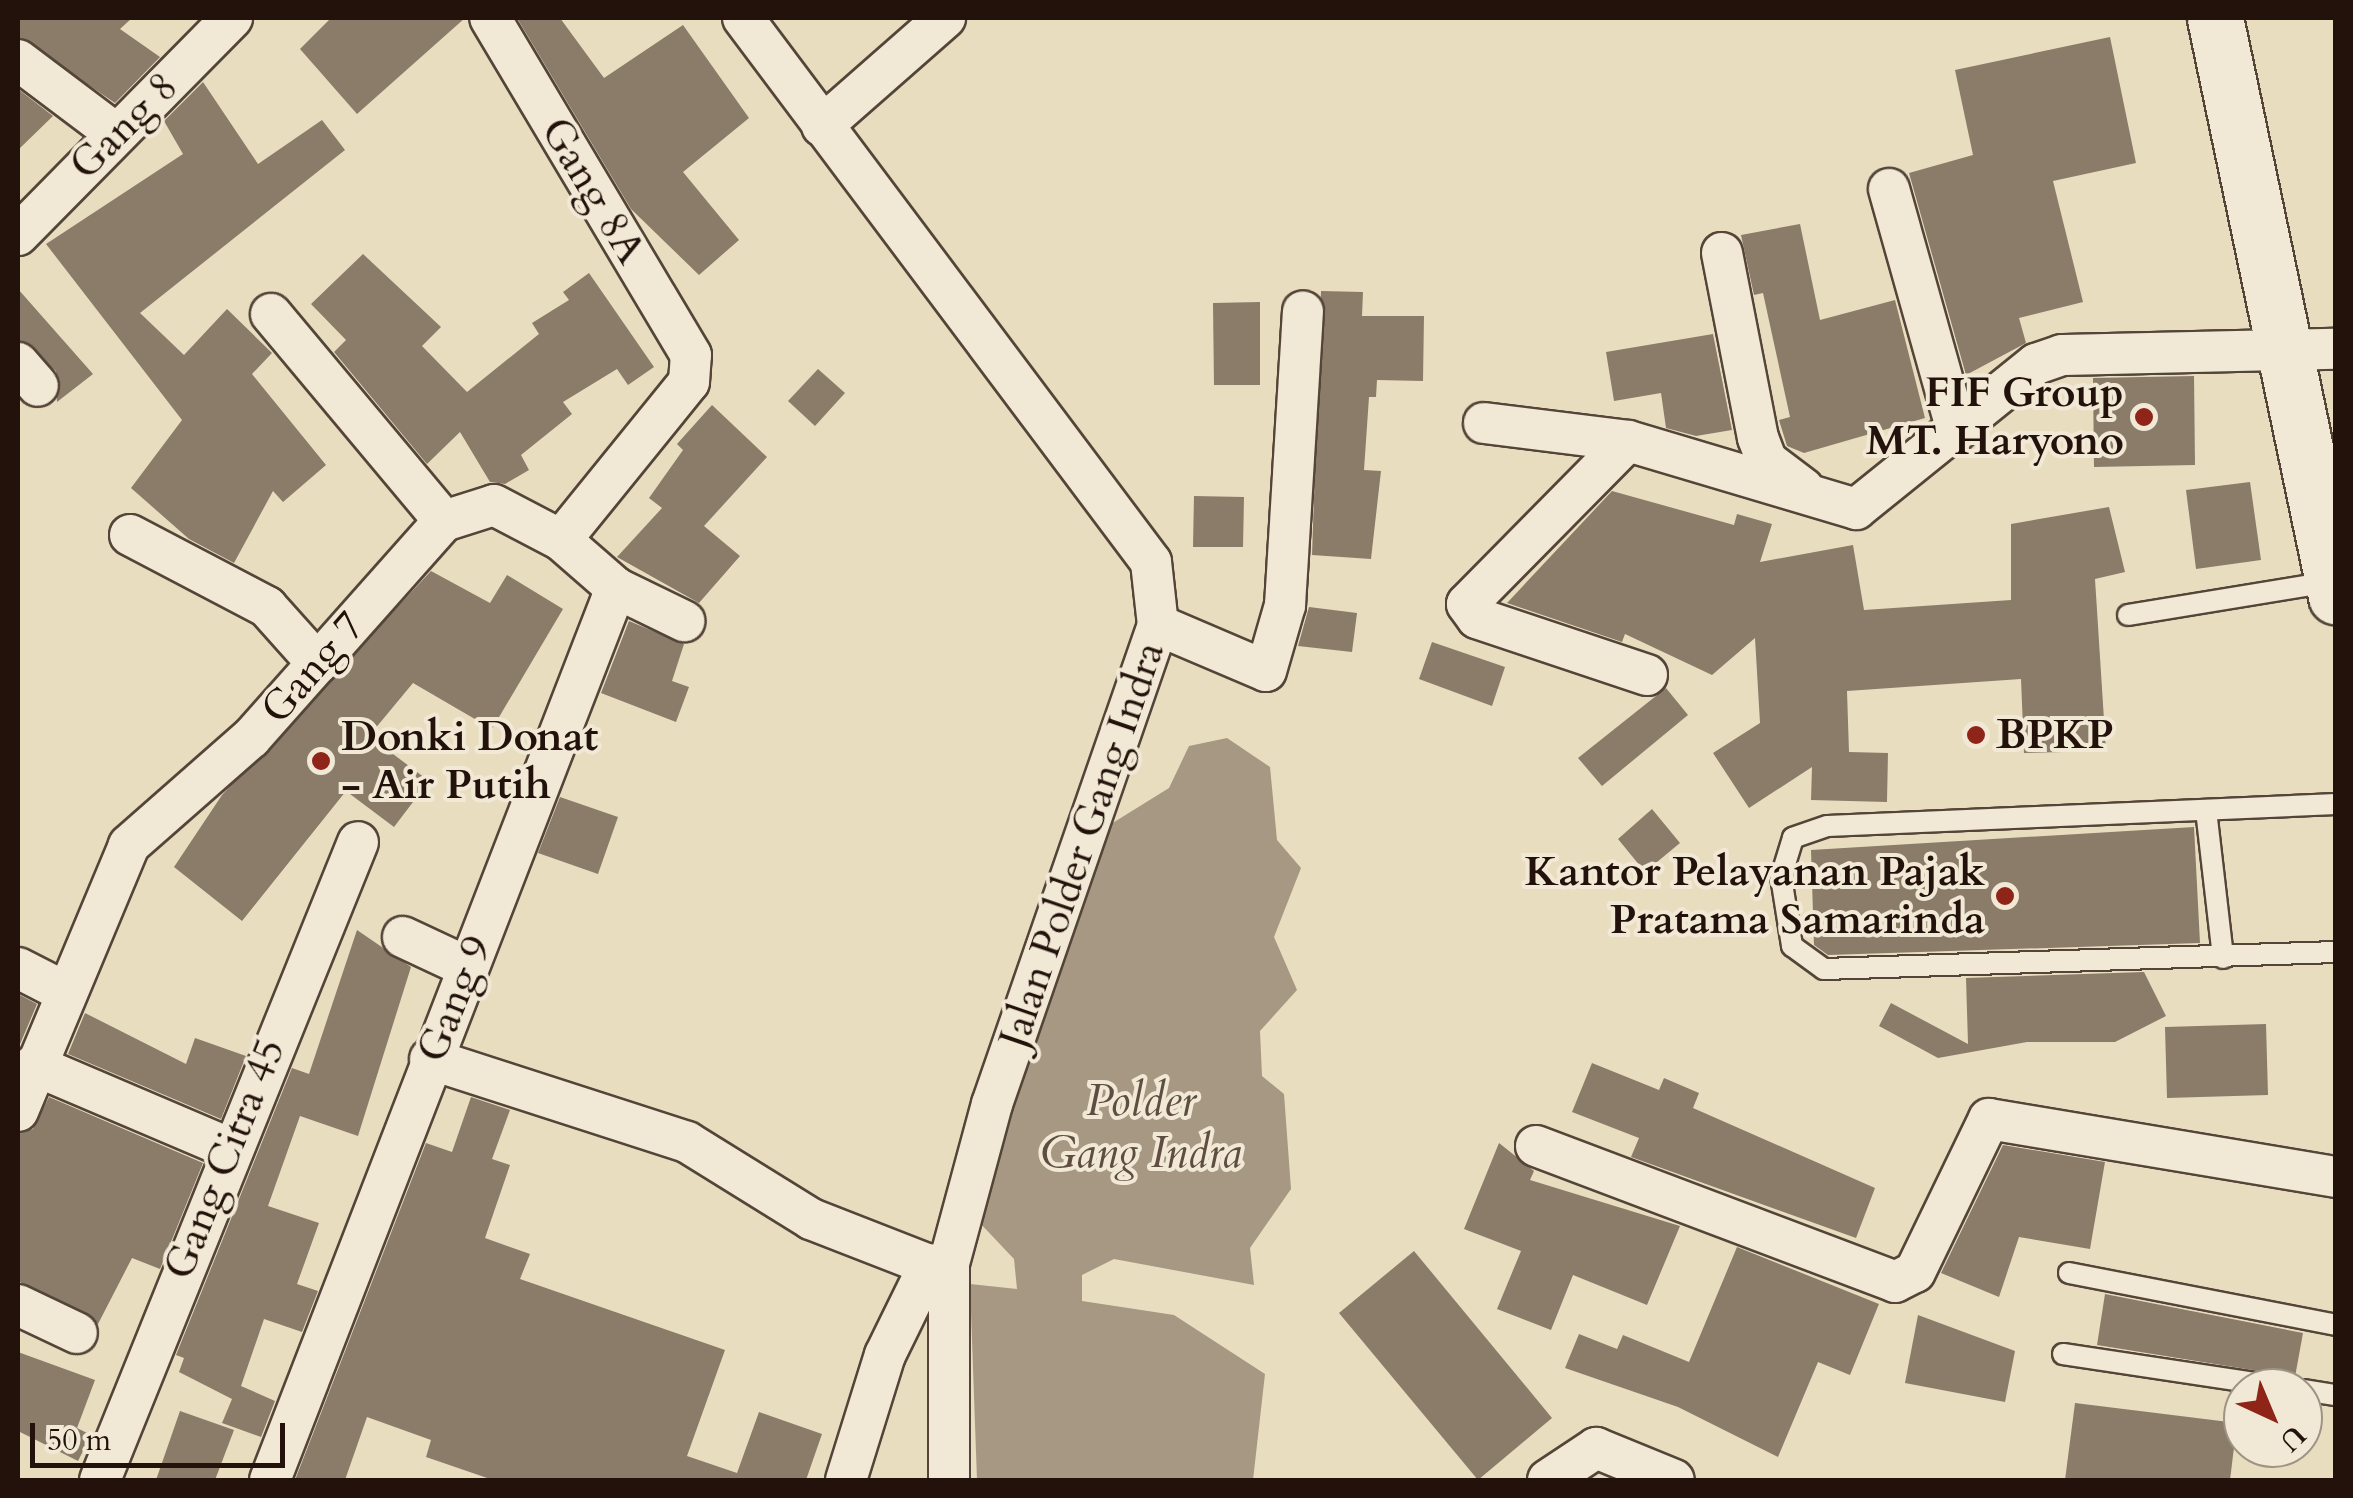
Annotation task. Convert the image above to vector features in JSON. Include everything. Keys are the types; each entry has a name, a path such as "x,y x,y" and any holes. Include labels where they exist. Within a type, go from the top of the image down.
{"main road":[{"path":"2215,18 2314,352 2335,586"}],"street":[{"name":"Gang 8","path":"18,236 232,18"},
{"name":"Gang 8A","path":"490,18 694,366 561,540"},
{"name":"Jalan Polder Gang Indra","path":"743,18 1144,547 1158,624 939,1264"},
{"path":"822,126 945,18"},
{"path":"18,60 115,133"},
{"path":"1889,189 1957,431"},
{"path":"1722,253 1767,461 1833,508"},
{"path":"1158,624 1266,670 1286,588 1303,312"},
{"path":"270,314 444,521 494,506 561,540 616,588 684,621"},
{"path":"1484,423 1628,441 1833,508 1874,502 2036,364 2062,355 2314,352"},
{"path":"1628,441 1466,604 1478,618 1647,675"},
{"name":"Gang 7","path":"24,1087 129,845 251,738 444,521"},
{"path":"130,535 267,607 318,664"},
{"name":"Gang 9","path":"270,1480 430,1058 550,776 616,588"},
{"name":"Gang Citra 45","path":"100,1480 229,1148 358,842"},
{"path":"403,937 467,966"},
{"path":"18,968 63,990"},
{"path":"430,1058 687,1142 811,1220 939,1264"},
{"path":"24,1087 229,1148"},
{"path":"1536,1146 1895,1282 1914,1272 1989,1119 2336,1177"},
{"path":"846,1480 885,1356 939,1264"},
{"path":"939,1264 949,1480"},
{"path":"18,1305 77,1333"},
{"path":"1548,1480 1596,1448 1674,1480"}],"lane":[{"path":"2128,616 2335,586"},
{"path":"2336,804 1818,828 1794,838 1781,877 1792,946 1824,969 2336,952"},
{"path":"2206,810 2223,958"},
{"path":"2069,1273 2336,1325"},
{"path":"2063,1354 2223,1378"}],"water":[{"name":"Polder Gang Indra","path":"1227,738 1270,767 1277,840 1301,868 1274,937 1297,990 1260,1031 1262,1076 1284,1094 1291,1189 1250,1248 1254,1285 1114,1259 1082,1275 1082,1301 1174,1315 1265,1374 1253,1480 977,1480 970,1284 1017,1289 1014,1259 978,1221 1023,1059 1111,824 1169,788 1189,746"}],"building":[{"path":"18,18 132,18 120,29 160,57 115,103 18,37"},
{"path":"331,18 465,18 357,114 300,49"},
{"path":"517,18 560,18 604,78 683,25 749,118 683,172 739,240 699,275 631,209"},
{"path":"2110,37 2136,163 2053,181 2083,302 2019,318 2026,343 1966,375 1909,173 1973,155 1955,70"},
{"path":"203,82 258,164 322,120 345,150 140,313 184,355 227,309 272,353 252,374 326,465 283,502 273,491 234,563 189,539 131,488 182,420 46,244 183,154 164,121"},
{"path":"18,89 53,116 18,150"},
{"path":"1800,224 1820,320 1895,300 1925,418 1804,453 1787,446 1779,420 1790,417 1763,293 1754,295 1741,235"},
{"path":"363,254 441,327 422,346 467,392 539,334 532,323 569,300 563,292 589,273 654,367 628,385 617,369 563,402 572,414 521,455 529,470 505,484 490,482 460,432 427,464 334,352 346,340 311,304"},
{"path":"18,289 93,374 57,402 56,371 18,340"},
{"path":"1321,291 1363,292 1362,316 1424,316 1423,381 1377,380 1376,397 1369,397 1364,470 1381,471 1371,559 1312,555"},
{"path":"1260,302 1260,385 1214,385 1213,303"},
{"path":"1713,334 1732,430 1696,436 1666,428 1661,393 1614,401 1606,352"},
{"path":"818,369 845,393 815,426 788,401"},
{"name":"FIF Group MT. Haryono","path":"2194,376 2195,465 2094,467 2093,378"},
{"path":"712,405 767,457 704,526 740,556 699,603 617,557 662,508 649,498 683,450 677,444"},
{"path":"2250,482 2261,560 2196,569 2186,490"},
{"path":"1612,491 1734,525 1737,514 1772,524 1760,562 1853,545 1864,610 2011,600 2011,524 2109,507 2125,572 2095,579 2106,751 2024,753 2021,679 1847,691 1849,752 1888,753 1887,802 1811,800 1812,767 1749,808 1713,753 1760,723 1755,638 1712,675 1625,634 1622,642 1507,603"},
{"path":"1194,496 1244,497 1243,547 1193,547"},
{"path":"431,571 490,603 507,575 563,609 492,729 413,683 369,736 429,781 394,827 346,791 242,921 174,867 222,795"},
{"path":"1309,607 1357,613 1352,652 1298,646"},
{"path":"629,621 684,644 672,681 689,687 676,722 601,693"},
{"path":"1432,642 1505,667 1492,706 1419,679"},
{"path":"1666,688 1688,715 1602,786 1578,758"},
{"path":"560,797 618,817 598,874 538,853"},
{"path":"1652,809 1680,843 1645,872 1618,839"},
{"name":"Kantor Pelayanan Pajak Pratama Samarinda","path":"2194,827 2200,943 1828,955 1814,945 1811,850"},
{"path":"357,930 411,967 358,1136 300,1116 268,1206 319,1223 297,1284 318,1291 302,1332 264,1319 241,1386 275,1401 261,1437 222,1423 232,1399 179,1372 184,1358 176,1355 292,1068 309,1074"},
{"path":"2144,972 2166,1016 2115,1042 2027,1042 1938,1058 1879,1026 1891,1003 1968,1044 1966,978"},
{"path":"18,994 37,1004 18,1049"},
{"path":"85,1013 186,1064 195,1038 246,1056 221,1119 68,1054"},
{"path":"2266,1024 2268,1095 2167,1098 2165,1027"},
{"path":"1592,1063 1659,1090 1664,1078 1699,1093 1693,1108 1875,1188 1856,1238 1631,1157 1639,1138 1572,1112"},
{"path":"49,1097 203,1163 160,1269 132,1258 98,1324 18,1281 18,1134 33,1129"},
{"path":"471,1097 510,1110 492,1159 510,1165 485,1238 530,1254 520,1279 725,1350 687,1456 737,1473 759,1412 822,1434 806,1480 493,1480 426,1457 431,1440 367,1417 345,1480 295,1480 426,1143 452,1152"},
{"path":"1499,1143 1534,1171 1530,1180 1680,1226 1647,1305 1573,1275 1551,1330 1497,1309 1521,1251 1464,1229"},
{"path":"2003,1145 2105,1162 2090,1249 2019,1237 1999,1297 1941,1273"},
{"path":"1737,1247 1879,1304 1850,1375 1818,1362 1778,1457 1678,1407 1565,1368 1579,1334 1617,1349 1623,1335 1689,1362"},
{"path":"1414,1251 1552,1418 1478,1480 1339,1313"},
{"path":"2105,1294 2303,1333 2297,1368 2239,1368 2097,1345"},
{"path":"1918,1315 2015,1351 2005,1402 1905,1383"},
{"path":"18,1352 95,1380 77,1428 91,1435 78,1461 18,1431"},
{"path":"2075,1403 2223,1421 2223,1468 2231,1468 2230,1480 2065,1480"},
{"path":"180,1411 234,1430 215,1480 156,1480"}],"place":[{"name":"FIF Group MT. Haryono","path":"2144,417"},
{"name":"BPKP","path":"1976,735"},
{"name":"Donki Donat - Air Putih","path":"321,761"},
{"name":"Kantor Pelayanan Pajak Pratama Samarinda","path":"2005,896"}]}
